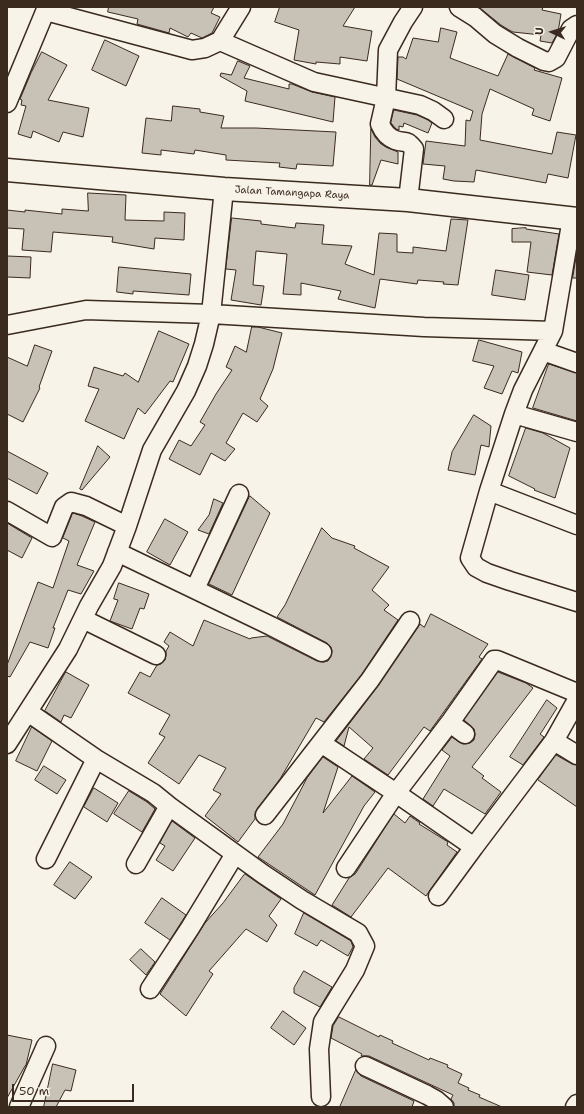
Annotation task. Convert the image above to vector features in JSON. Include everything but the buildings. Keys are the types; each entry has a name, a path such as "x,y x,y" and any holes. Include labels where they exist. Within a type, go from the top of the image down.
{"main road":[{"name":"Jalan Tamangapa Raya","path":"7,170 224,189 408,200 575,218"}],"street":[{"path":"7,103 46,9 192,50 206,48 220,41 241,7"},
{"path":"408,200 414,149 409,142 394,140 385,134 380,124 386,98 388,50 413,7"},
{"path":"459,7 475,17 506,41 544,61 549,62 556,58 571,29 577,25"},
{"path":"220,41 314,82 420,106 433,111 444,119"},
{"path":"7,744 68,650 112,566 152,450 186,392 197,366 211,314 224,189"},
{"path":"575,218 553,331 523,390 514,414 489,491 470,558 476,567 488,573 577,602"},
{"path":"7,325 86,310 211,314 424,327 553,331"},
{"path":"543,351 577,363"},
{"path":"514,414 577,432"},
{"path":"489,491 577,525"},
{"path":"194,589 239,494"},
{"path":"7,511 52,537 64,507 72,502 86,506 127,526"},
{"path":"117,552 322,652"},
{"path":"83,619 156,655"},
{"path":"265,815 370,680 410,621"},
{"path":"346,868 396,793 450,723 494,660 577,693"},
{"path":"438,896 554,741 577,700"},
{"path":"28,712 96,758 153,793 235,854 302,900 358,933 365,946 355,970 323,1022 319,1049 321,1097"},
{"path":"450,723 465,734"},
{"path":"554,741 577,755"},
{"path":"321,743 474,847"},
{"path":"46,859 96,758"},
{"path":"136,864 169,806"},
{"path":"150,988 190,928 235,854"},
{"path":"19,1107 46,1046"},
{"path":"365,1066 427,1095 444,1107"}]}
